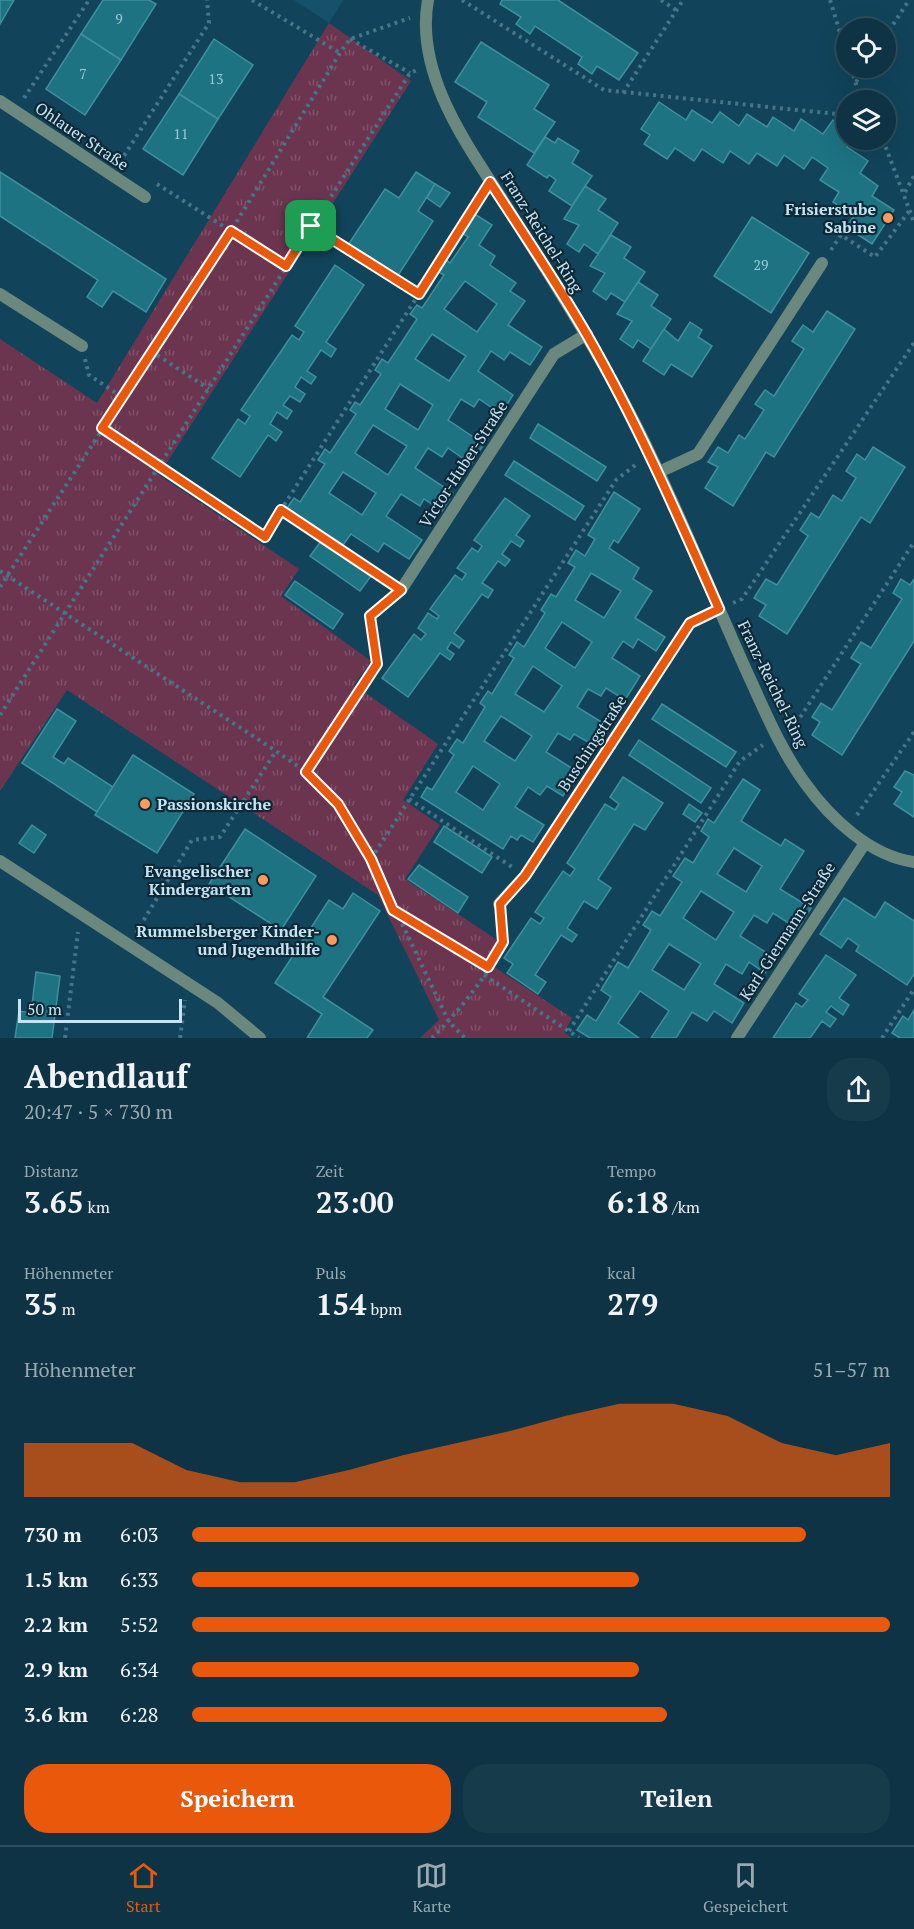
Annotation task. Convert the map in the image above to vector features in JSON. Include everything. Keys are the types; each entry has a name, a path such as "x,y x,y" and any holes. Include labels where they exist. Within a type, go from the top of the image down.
{"street":[{"name":"Franz-Reichel-Ring","path":"427,6 424,36 446,104 490,182 587,334 651,454 776,736 806,784 847,829 865,843 914,862"},
{"name":"Ohlauer Straße","path":"0,101 145,197"},
{"path":"659,472 698,454 822,263"},
{"path":"0,294 82,346"},
{"name":"Victor-Huber-Straße","path":"370,616 401,590 554,354 587,334"},
{"name":"Buschingstraße","path":"500,904 525,876 690,623 719,609"},
{"name":"Karl-Giermann-Straße","path":"737,1038 865,843"},
{"path":"0,861 128,947 218,1003 260,1038"}],"path":[{"path":"15,111 89,0"},
{"path":"111,176 208,23 207,0"},
{"path":"252,0 340,52"},
{"path":"462,0 604,90 836,114"},
{"path":"661,0 676,10"},
{"path":"622,93 683,0"},
{"path":"830,0 836,20"},
{"path":"896,20 909,0"},
{"path":"0,587 231,231 340,52 350,39 427,6"},
{"path":"0,715 410,73 350,39"},
{"path":"854,78 858,90"},
{"path":"855,82 858,78"},
{"path":"887,150 914,222"},
{"path":"121,160 129,166"},
{"path":"904,192 914,176"},
{"path":"154,182 286,266"},
{"path":"102,428 265,537 490,182"},
{"path":"822,263 841,235 875,256 910,210"},
{"path":"311,226 419,294"},
{"path":"719,609 742,599 914,343"},
{"path":"82,346 89,375 122,397"},
{"path":"151,351 209,389"},
{"path":"371,859 616,480 651,454"},
{"path":"281,510 401,590"},
{"path":"569,1031 740,761 801,716 914,542"},
{"path":"0,571 276,751 306,772 338,804 371,859 393,910 449,1022 465,1038"},
{"path":"306,772 377,664 370,616"},
{"path":"847,829 914,732"},
{"path":"128,947 192,840 220,837 276,751"},
{"path":"409,799 525,876"},
{"path":"432,1038 449,1022 484,975 503,942 500,904"},
{"path":"393,910 488,967"},
{"path":"65,1038 80,915"},
{"path":"484,975 579,1038"},
{"path":"180,1038 187,984"},
{"path":"882,1038 914,989"}],"shaded area":[{"path":"294,0 343,0 329,23"}],"green space":[{"path":"329,23 411,81 159,475 299,569 281,596 371,661 354,685 438,744 403,800 440,825 405,879 500,942 488,963 572,1018 564,1032 572,1038 420,1038 439,1020 378,895 67,690 0,791 0,339 97,403"}],"building":[{"path":"0,0 14,0 0,24"},
{"path":"103,0 149,0 156,4 121,60 81,34"},
{"path":"502,0 558,0 638,53 619,80 597,66 592,74 578,64 582,57 535,26 530,34 516,24 521,17 500,4"},
{"path":"81,34 121,60 85,115 46,89"},
{"path":"214,39 253,65 218,119 179,94"},
{"path":"481,42 549,85 534,109 555,122 534,153 478,117 487,102 455,82"},
{"path":"179,94 218,119 183,175 143,149"},
{"path":"659,102 686,120 692,110 712,123 720,112 739,126 747,114 767,127 773,117 794,131 801,119 823,134 833,120 836,122 836,150 852,150 868,161 860,173 878,186 872,196 894,210 872,244 846,227 854,216 833,202 839,192 820,180 828,168 812,157 804,169 784,155 777,166 757,153 749,164 730,151 723,163 702,149 694,161 675,148 667,159 644,144 650,135 641,129"},
{"path":"545,137 555,143 558,138 579,151 572,163 592,176 572,206 549,191 556,180 549,175 547,178 527,165"},
{"path":"0,172 166,279 146,312 113,291 102,307 87,297 98,280 0,216"},
{"path":"416,172 435,184 418,211 433,221 397,277 348,245 385,189 399,198"},
{"path":"435,184 450,193 440,207 427,198"},
{"path":"585,186 606,199 598,210 618,223 598,254 584,244 579,252 567,244 579,225 564,219"},
{"path":"473,213 492,225 479,245 495,256 490,265 516,283 510,291 525,301 508,325 542,347 530,365 510,352 504,360 491,351 478,371 513,395 501,414 479,399 474,407 461,399 448,420 484,444 471,464 448,448 442,457 428,448 415,468 453,493 442,511 424,499 420,506 401,494 386,516 422,540 409,559 384,543 378,552 351,534 343,545 287,508 294,498 300,502 325,464 318,460 325,449 330,453 356,414 350,410 355,402 360,405 381,374 375,370 382,359 388,363 417,319 410,314 417,305 422,308 444,275 437,271 445,259 450,263 468,237 461,232","holes":["465,281 497,304 477,332 444,309","432,334 466,356 449,381 415,359","400,384 433,405 418,430 385,409","373,425 407,446 388,475 355,453","343,472 376,493 362,515 329,493"]},
{"path":"752,217 809,253 771,313 714,276"},
{"path":"611,235 631,247 624,258 645,272 625,302 611,293 606,300 593,291 605,273 590,266"},
{"path":"335,265 364,285 326,342 336,349 331,357 321,350 307,371 316,377 311,384 301,377 295,387 305,394 300,402 290,396 283,405 292,411 287,419 277,412 270,424 282,432 276,441 268,435 240,477 212,458 238,419 245,424 250,416 241,410 292,335 299,340 304,332 295,326"},
{"path":"638,282 658,295 651,306 671,319 651,349 638,340 633,348 620,339 632,321 617,314"},
{"path":"827,311 855,329 774,457 766,452 733,506 705,488 718,467 708,462 718,447 728,453 739,435 745,439 764,410 755,404 765,390 774,396 804,349 792,341 803,325 813,332"},
{"path":"690,322 702,330 698,337 712,346 692,377 671,364 664,375 643,361 664,329 678,341"},
{"path":"538,424 606,467 597,481 530,438"},
{"path":"873,447 905,467 870,523 861,517 787,634 759,616 766,605 754,598 766,579 777,585 808,536 800,530 811,513 819,518 833,495 842,501 856,478 846,471 857,454 865,460"},
{"path":"514,461 584,506 575,520 505,475"},
{"path":"614,492 640,509 618,543 614,540 609,548 639,568 633,579 652,591 635,618 665,637 656,651 638,639 633,648 623,641 612,658 640,676 625,700 606,688 601,696 588,689 577,707 608,726 595,746 574,734 570,740 558,733 546,752 578,772 563,796 547,786 540,795 528,787 515,807 544,825 533,842 521,835 517,840 511,836 503,849 421,797 427,787 432,790 454,755 449,751 457,739 463,743 485,707 480,703 488,691 492,694 514,658 509,655 517,642 524,647 545,613 541,610 551,594 556,597 575,567 568,563 576,550 585,556 595,539 588,535","holes":["591,573 621,591 604,618 575,600","562,622 592,642 575,668 545,648","533,666 562,686 544,712 515,694","501,716 532,736 515,761 484,741","473,766 500,784 483,810 456,792"]},
{"path":"505,498 530,516 516,535 524,541 520,547 511,541 502,554 510,560 505,566 498,561 482,583 493,590 488,598 482,594 454,633 464,641 459,648 451,642 447,649 454,654 450,660 440,653 408,697 382,678 414,634 421,640 426,634 418,628 428,613 437,619 439,616 430,609 455,575 462,580 466,574 457,568 472,548 478,552 482,546 474,540"},
{"path":"321,541 371,576 360,591 310,556"},
{"path":"901,579 910,585 914,579 914,641 842,755 812,735 820,722 812,717 821,703 832,710 861,664 851,658 861,642 871,648 902,599 893,593"},
{"path":"295,581 343,614 333,629 285,595"},
{"path":"662,704 736,752 726,767 652,719"},
{"path":"57,709 76,721 53,757 64,764 68,758 113,787 97,812 22,763"},
{"path":"639,740 711,788 701,803 629,755"},
{"name":"Passionskirche","path":"133,755 194,794 157,853 95,815"},
{"path":"905,771 914,775 914,817 894,804 902,792 894,787"},
{"path":"623,777 663,803 645,830 634,824 598,879 611,888 597,909 584,901 567,928 577,935 572,942 561,935 535,975 546,982 538,994 507,973 513,964 504,958 531,918 540,924 544,918 535,912 563,871 570,876 575,869 567,863 605,804 615,810 619,804 610,797"},
{"path":"743,779 760,790 741,821 781,846 785,839 804,851 780,889 811,908 798,929 773,913 767,923 754,915 740,936 775,958 765,973 749,962 742,974 726,964 714,984 744,1003 732,1023 714,1011 707,1021 692,1012 676,1038 651,1038 669,1011 640,991 618,1023 639,1038 590,1038 577,1030 587,1015 596,1021 611,997 601,990 618,962 628,968 651,930 643,925 652,911 660,916 682,882 673,876 685,858 693,863 709,837 701,831 708,819 714,823","holes":["734,848 762,866 746,892 717,874","701,891 734,912 716,940 683,918","669,944 701,964 684,990 652,970"]},
{"path":"689,804 702,813 695,822 683,814"},
{"path":"32,825 46,835 34,853 19,843"},
{"path":"444,826 492,857 482,873 434,842"},
{"name":"Evangelischer Kindergarten","path":"245,829 316,876 281,930 209,884"},
{"path":"419,865 468,897 458,913 408,879"},
{"name":"Rummelsberger Kinder- und Jugendhilfe","path":"353,893 380,911 323,997 373,1030 367,1038 307,1038 322,1014 275,983 329,900 343,909"},
{"path":"844,898 875,918 885,902 914,921 914,974 907,985 856,951 859,946 848,938 841,948 820,934"},
{"path":"826,955 856,975 839,998 849,1005 843,1015 831,1006 826,1012 836,1019 830,1027 822,1021 810,1038 773,1038 796,1003 802,1007 808,1000 799,994"},
{"path":"36,972 60,976 52,1038 15,1038 19,1011 31,1013"},
{"path":"914,1010 914,1038 900,1038 892,1033 903,1016 908,1020"}],"place":[{"name":"Frisierstube Sabine","path":"888,218"},
{"name":"Passionskirche","path":"145,804"},
{"name":"Evangelischer Kindergarten","path":"263,880"},
{"name":"Rummelsberger Kinder- und Jugendhilfe","path":"332,940"}],"route":[{"path":"490,182 587,334 651,454 719,609 690,623 525,876 500,904 503,942 488,967 393,910 371,859 338,804 306,772 377,664 370,616 401,590 281,510 265,537 102,428 231,231 286,266 311,226 419,294 490,182"}]}
